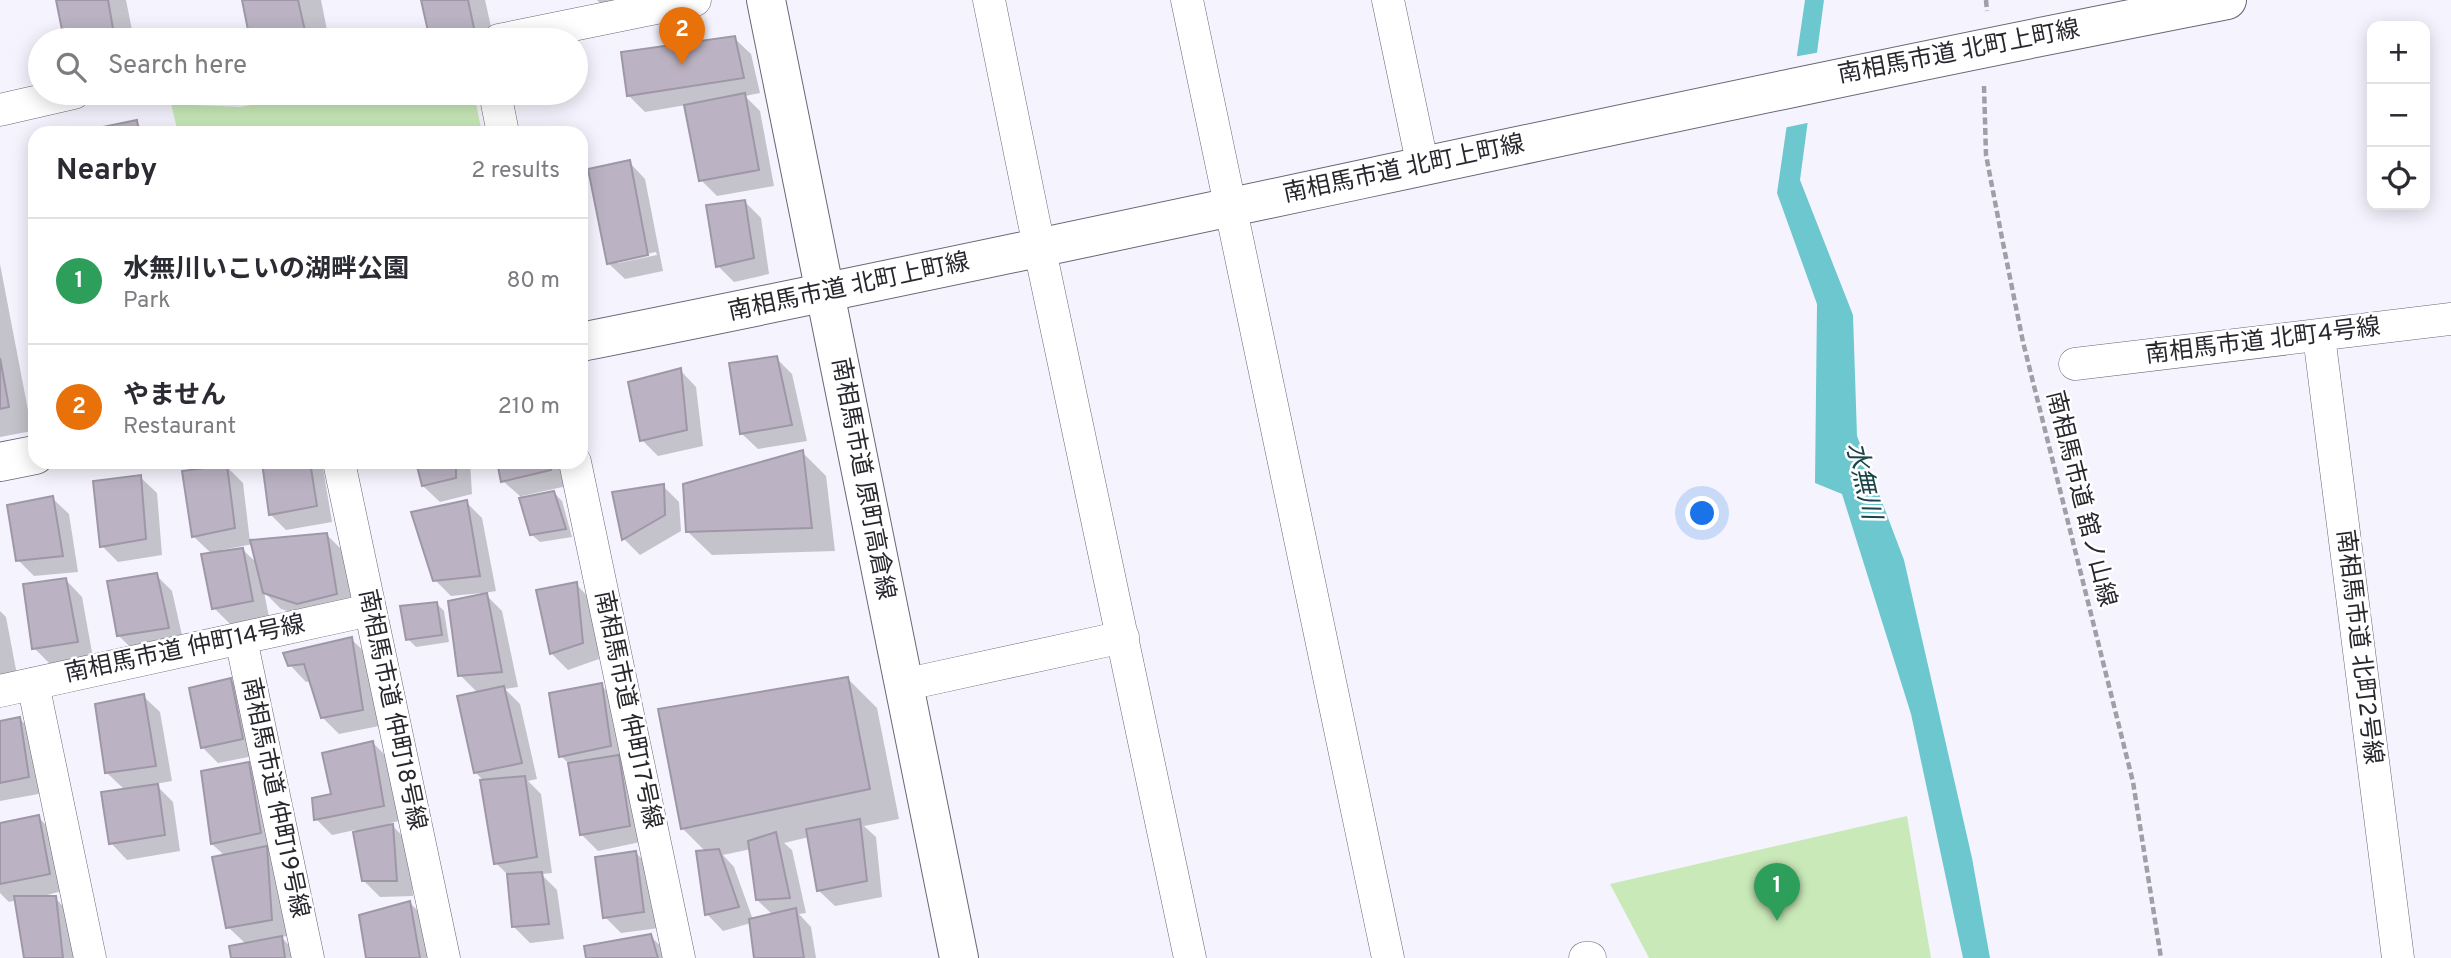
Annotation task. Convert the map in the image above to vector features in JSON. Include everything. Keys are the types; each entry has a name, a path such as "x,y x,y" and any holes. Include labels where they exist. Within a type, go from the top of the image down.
{"street":[{"path":"558,28 695,0"},
{"name":"南相馬市道 原町高倉線","path":"766,0 959,958"},
{"path":"989,0 1190,958"},
{"path":"1188,0 1388,958"},
{"path":"1388,0 1438,163"},
{"name":"南相馬市道 北町上町線","path":"588,341 825,294 1980,48 2227,0"},
{"path":"0,110 28,104"},
{"path":"497,105 502,126"},
{"name":"南相馬市道 北町4号線","path":"2075,364 2451,319"},
{"name":"南相馬市道 北町2号線","path":"2319,336 2398,958"},
{"path":"0,462 28,456"},
{"name":"南相馬市道 仲町18号線","path":"340,469 444,958"},
{"name":"南相馬市道 仲町17号線","path":"576,469 679,958"},
{"name":"南相馬市道 仲町14号線","path":"0,691 370,610"},
{"path":"903,685 1123,636"},
{"name":"南相馬市道 仲町19号線","path":"241,639 308,958"},
{"path":"33,684 90,958"}],"path":[{"name":"南相馬市道 舘ノ山線","path":"1980,48 1986,155 2002,238 2023,342 2133,782 2161,958"}],"green space":[{"path":"171,105 476,105 481,126 176,126"},
{"path":"1907,816 1931,958 1649,958 1610,884"}],"water":[{"name":"水無川","path":"1805,0 1824,0 1800,180 1853,315 1857,436 1904,560 1972,858 1990,958 1963,958 1911,714 1842,494 1815,483 1817,304 1777,193"}],"pier":[{"path":"1821,52 1812,122 1783,128 1793,57"}],"building":[{"path":"56,0 108,0 113,28 62,28"},
{"path":"242,0 298,0 304,28 248,28"},
{"path":"421,0 468,0 474,28 427,28"},
{"path":"735,36 744,78 627,96 621,52"},
{"path":"745,93 759,170 699,181 684,105"},
{"path":"137,120 138,126 108,126"},
{"path":"630,160 648,255 607,264 588,169"},
{"path":"745,200 754,258 716,267 706,205"},
{"path":"777,356 792,425 740,434 729,363"},
{"path":"0,358 9,407 0,409"},
{"path":"681,368 687,430 640,441 628,382"},
{"path":"803,450 812,528 686,532 683,484"},
{"path":"228,469 235,528 192,537 182,471"},
{"path":"263,469 311,469 317,506 269,515"},
{"path":"418,469 456,469 456,478 422,486"},
{"path":"498,469 551,469 551,470 501,482"},
{"path":"141,475 146,539 100,547 93,481"},
{"path":"664,484 665,515 622,540 612,492"},
{"path":"554,491 566,529 530,535 519,498"},
{"path":"53,496 63,556 16,561 7,505"},
{"path":"467,500 480,576 433,581 411,512"},
{"path":"327,533 337,594 297,604 263,593 250,540"},
{"path":"243,548 253,601 212,609 201,554"},
{"path":"157,573 169,628 117,636 107,581"},
{"path":"66,578 78,642 32,649 23,584"},
{"path":"577,582 583,643 550,654 536,590"},
{"path":"487,593 502,672 458,676 448,601"},
{"path":"437,602 442,635 406,640 400,606"},
{"path":"352,637 363,710 321,718 304,664 288,666 283,653"},
{"path":"848,677 870,789 681,829 658,709"},
{"path":"231,678 243,739 201,748 189,688"},
{"path":"602,683 611,746 559,757 549,693"},
{"path":"504,686 522,763 474,773 457,696"},
{"path":"144,694 156,766 105,773 95,704"},
{"path":"20,717 29,777 0,783 0,721"},
{"path":"373,741 384,806 314,820 312,798 331,794 322,753"},
{"path":"619,755 630,826 580,835 568,763"},
{"path":"249,762 261,833 211,844 201,771"},
{"path":"525,776 537,857 494,864 480,780"},
{"path":"158,784 165,835 109,844 101,792"},
{"path":"39,815 50,874 0,884 0,823"},
{"path":"860,819 867,881 817,891 806,829"},
{"path":"393,824 397,881 362,881 353,832"},
{"path":"776,832 790,898 756,900 748,841"},
{"path":"267,846 272,920 226,928 212,857"},
{"path":"719,849 739,907 705,915 696,851"},
{"path":"636,851 644,912 603,918 595,857"},
{"path":"542,872 549,924 512,927 507,874"},
{"path":"14,896 56,896 63,958 24,958"},
{"path":"410,901 420,958 366,958 359,915"},
{"path":"796,908 804,958 754,958 749,919"},
{"path":"651,934 658,958 586,958 584,946"},
{"path":"282,936 285,958 231,958 229,946"}],"place":[{"name":"やません","path":"682,65"},
{"name":"水無川いこいの湖畔公園","path":"1777,921"}]}
